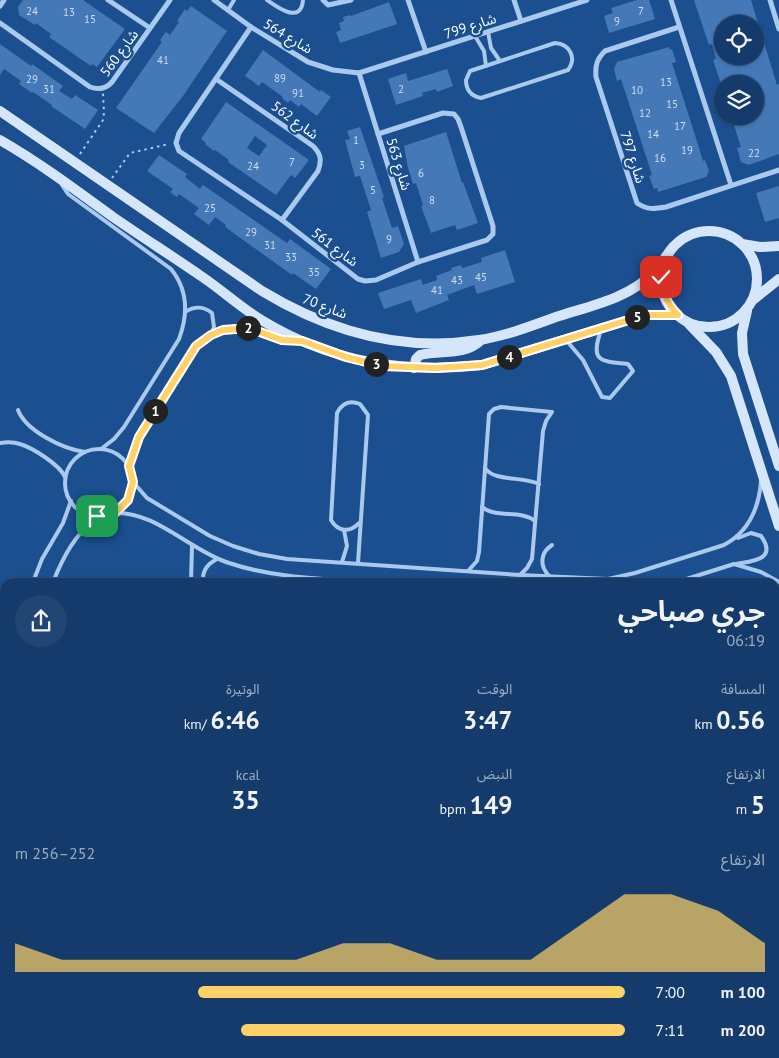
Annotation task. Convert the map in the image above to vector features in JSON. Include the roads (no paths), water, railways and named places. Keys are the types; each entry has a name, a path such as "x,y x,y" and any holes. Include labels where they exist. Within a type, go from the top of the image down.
{"main road":[{"name":"شارع 70","path":"0,111 262,291 324,323 379,338 410,342 457,343 481,340 554,318 625,293 652,274 673,247"},
{"path":"0,140 33,159 217,287 261,320 302,341 346,357 382,366 456,368 482,365 649,315 682,318 700,326 713,327 727,324 739,317 751,303 779,279"},
{"path":"779,466 743,354 742,333 757,288 756,270 750,253 733,237 723,233 702,232 686,237 673,247 663,266 662,282 665,298 670,307 708,342 726,364 779,526"},
{"path":"742,244 760,248 779,246"},
{"path":"414,368 416,359 420,355 462,351 476,345 481,340"}],"street":[{"path":"0,6 4,0"},
{"path":"108,0 150,28"},
{"name":"شارع 560","path":"0,23 90,87 102,89 112,82 170,0"},
{"name":"شارع 564","path":"214,0 222,2 228,10 251,27 313,64 333,70 359,73"},
{"path":"323,0 328,5 351,0"},
{"path":"408,0 426,52"},
{"path":"514,0 521,22"},
{"name":"شارع 799","path":"359,73 587,0"},
{"path":"671,0 731,185"},
{"path":"770,0 779,29"},
{"path":"216,78 251,27"},
{"name":"شارع 797","path":"679,27 606,51 598,58 595,67 596,77 637,203 644,208 666,207 779,170"},
{"name":"شارع 563","path":"359,73 418,262"},
{"name":"شارع 561","path":"216,78 179,133 176,143 180,151 282,220 358,278 365,281 376,280 418,262 487,240 493,234 493,226 461,127 454,114 443,113 378,134"},
{"name":"شارع 562","path":"216,78 313,146 321,157 318,171 282,220"}],"lane":[{"path":"228,10 234,0"},
{"path":"267,0 283,11 290,13 298,11 302,5 302,0"},
{"path":"488,32 490,48 500,61"},
{"path":"475,36 484,51 486,66"},
{"path":"555,43 567,47 572,58 571,66 568,70 481,98 468,91 466,77 470,71 486,66 555,43"},
{"path":"57,176 68,194 171,270 178,279 183,291 186,312 179,339 124,427 102,449"},
{"path":"186,312 198,307 206,308 212,313 214,327 211,335"},
{"path":"129,466 139,437 196,346 211,335 223,330 249,328 282,340 302,341"},
{"path":"566,340 584,360 602,396 610,398 633,371 628,364 603,361 599,357 596,351 596,343 602,328"},
{"path":"358,563 359,523 368,414 360,404 348,402 341,406 337,413 331,520 336,527 344,530 353,528 359,523"},
{"path":"468,571 478,557 489,418 494,409 501,407 552,412 546,421 543,431 532,559 520,575"},
{"path":"18,410 32,428 66,447 85,452 102,449 117,454 129,466 133,482 147,498 191,526 233,546 259,554 287,558 579,578"},
{"path":"0,443 23,444 58,467 66,478"},
{"path":"85,452 74,460 67,471 66,478 66,489 71,501 82,512 97,516 126,512 143,518 217,559 249,569 312,578"},
{"path":"734,540 745,528 758,503 760,464"},
{"path":"485,468 495,476 525,479 538,484"},
{"path":"115,513 128,500 133,482"},
{"path":"35,578 42,559 63,523 71,501"},
{"path":"482,507 489,512 525,515 535,521"},
{"path":"55,578 70,544 97,516"},
{"path":"342,562 347,546 344,530"},
{"path":"612,578 644,571 724,545 745,535 755,533 764,540 766,552 756,562 734,564 690,578"},
{"path":"550,577 543,568 542,558 544,552 552,545"},
{"path":"191,578 192,546"},
{"path":"203,578 205,568 217,559"},
{"path":"734,564 762,572 772,578"}]}
